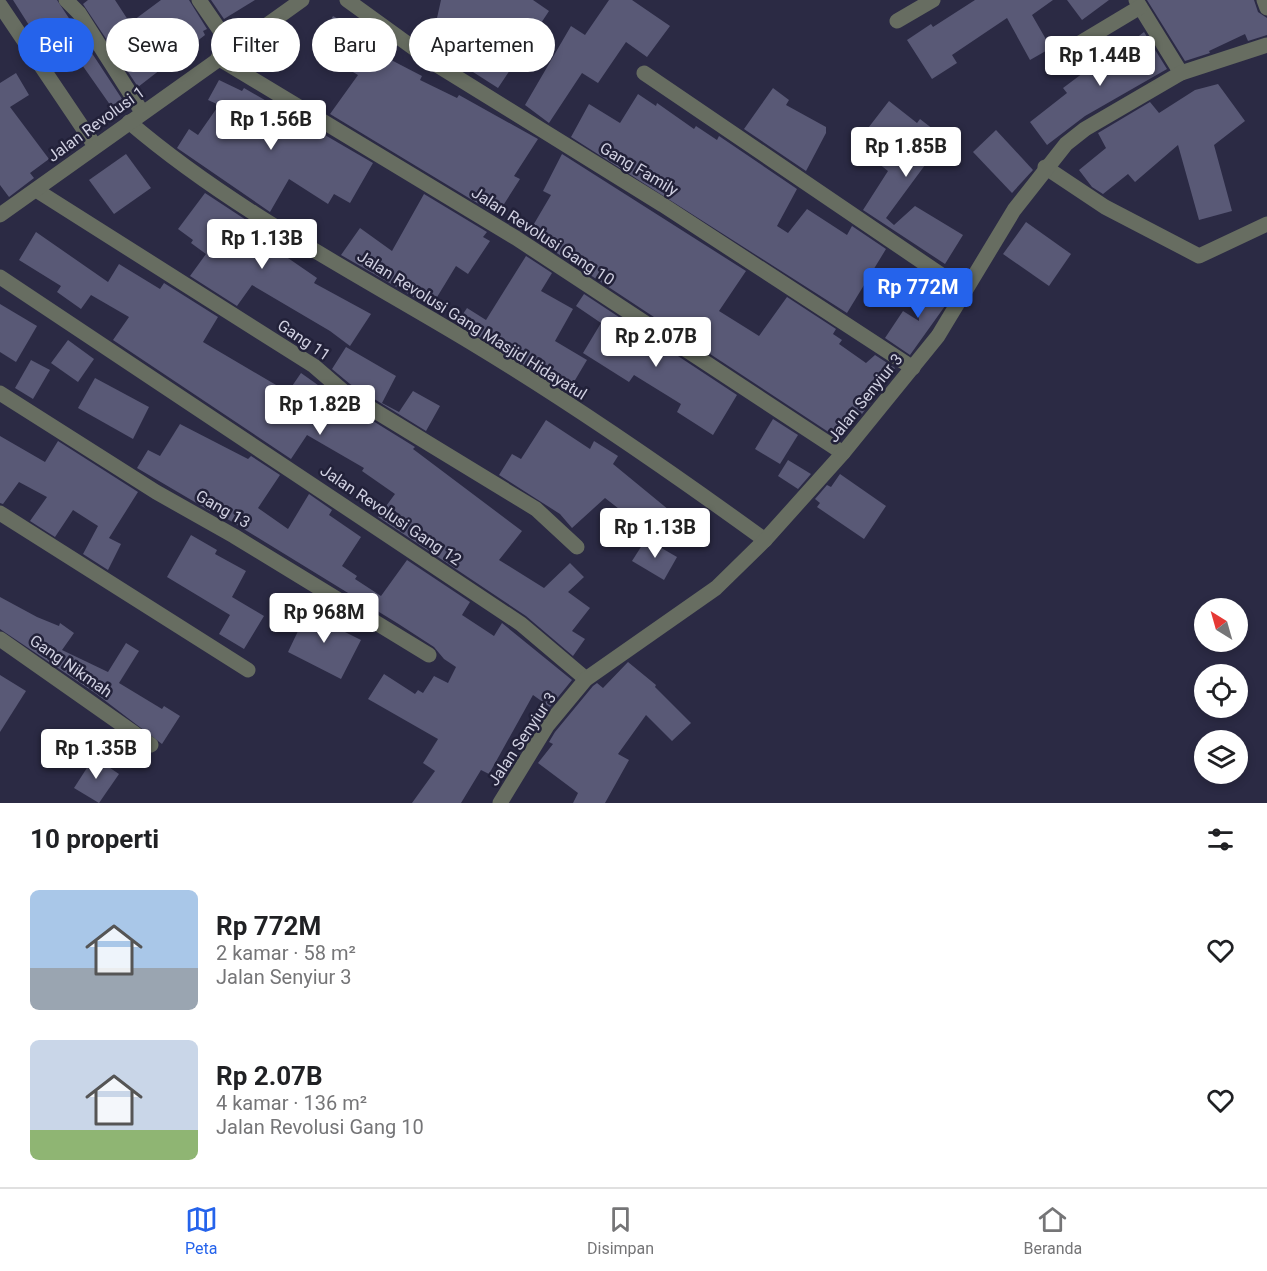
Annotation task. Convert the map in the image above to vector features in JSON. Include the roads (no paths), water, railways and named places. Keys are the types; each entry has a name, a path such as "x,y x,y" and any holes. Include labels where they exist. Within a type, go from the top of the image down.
{"street":[{"path":"66,0 78,13 142,112"},
{"path":"199,0 211,18"},
{"name":"Jalan Revolusi 1","path":"276,18 302,0"},
{"name":"Gang Family","path":"347,0 437,65 663,205 913,368"},
{"path":"897,21 933,0"},
{"path":"1264,0 1267,8"},
{"path":"1060,55 1138,3 1181,73"},
{"path":"0,5 95,146"},
{"name":"Jalan Senyiur 3","path":"500,803 548,726 586,679 716,588 765,540 843,453 938,336 1014,210 1066,144 1085,129 1181,73 1267,45"},
{"name":"Jalan Revolusi 1","path":"1,213 211,63"},
{"name":"Jalan Revolusi Gang 10","path":"241,72 516,238 843,453"},
{"path":"644,73 965,291"},
{"name":"Jalan Revolusi Gang Masjid Hidayatul","path":"129,122 168,155 219,189 474,344 659,463 765,540"},
{"path":"1046,167 1105,207 1199,256 1267,224"},
{"name":"Gang 11","path":"36,190 314,366 344,392 516,496 536,510 577,547"},
{"name":"Jalan Revolusi Gang 12","path":"0,277 521,624 586,679"},
{"name":"Gang 13","path":"0,393 156,492 234,536 429,655"},
{"path":"0,513 248,670"},
{"name":"Gang Nikmah","path":"0,639 151,745"}]}
